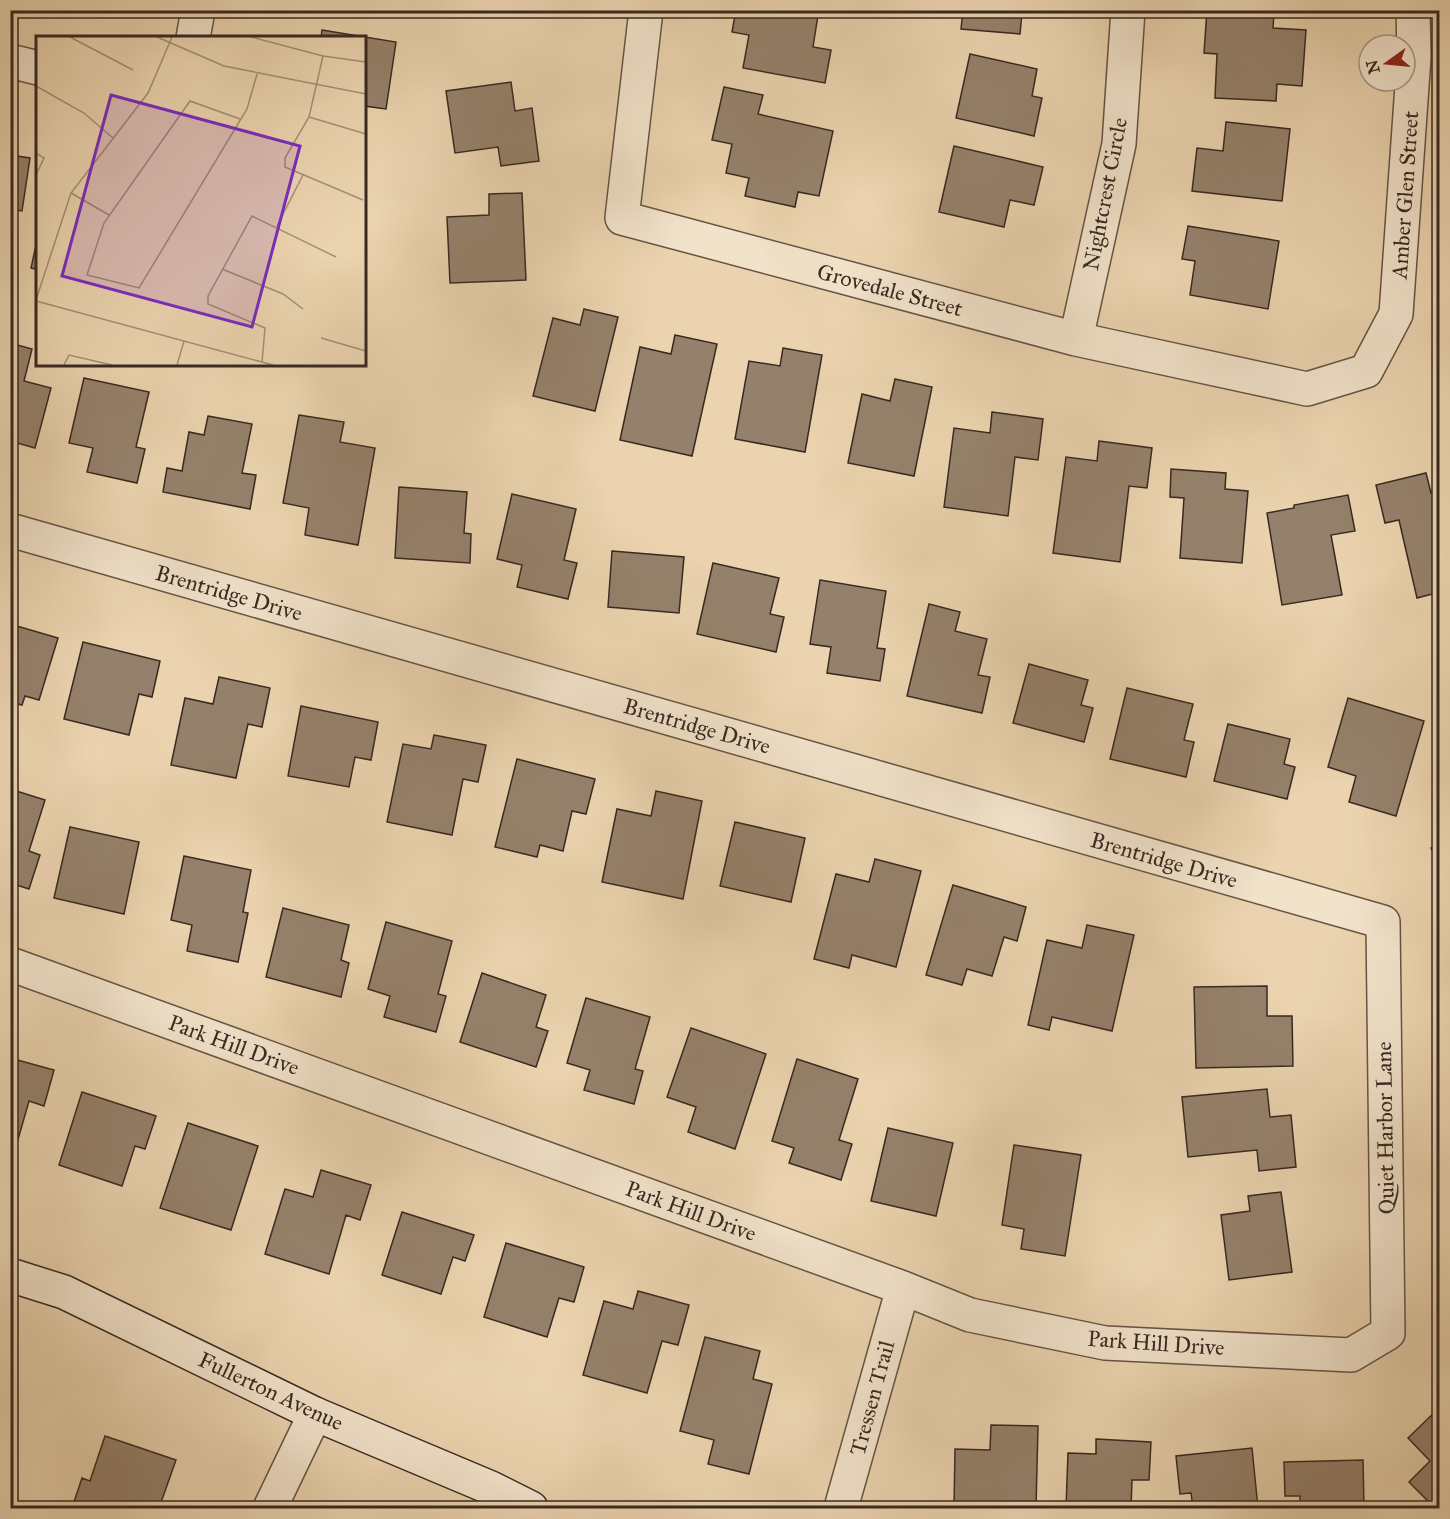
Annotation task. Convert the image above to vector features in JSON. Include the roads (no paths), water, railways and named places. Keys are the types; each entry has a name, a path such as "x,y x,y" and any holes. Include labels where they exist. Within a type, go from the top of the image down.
{"street":[{"path":"193,36 198,10"},
{"name":"Nightcrest Circle","path":"1076,339 1119,144 1128,10"},
{"name":"Amber Glen Street","path":"1366,371 1396,314 1414,57 1413,10"},
{"name":"Grovedale Street","path":"644,11 622,218 1076,339 1307,389 1366,371"},
{"path":"10,61 36,68"},
{"name":"Brentridge Drive","path":"10,530 1383,922"},
{"name":"Quiet Harbor Lane","path":"1383,922 1388,1333"},
{"name":"Park Hill Drive","path":"10,964 903,1288 970,1315 1105,1343 1351,1355 1388,1333"},
{"name":"Fullerton Avenue","path":"10,1275 64,1292 315,1413 491,1488 531,1509"},
{"name":"Tressen Trail","path":"841,1509 903,1288"},
{"path":"270,1509 315,1413"}]}
